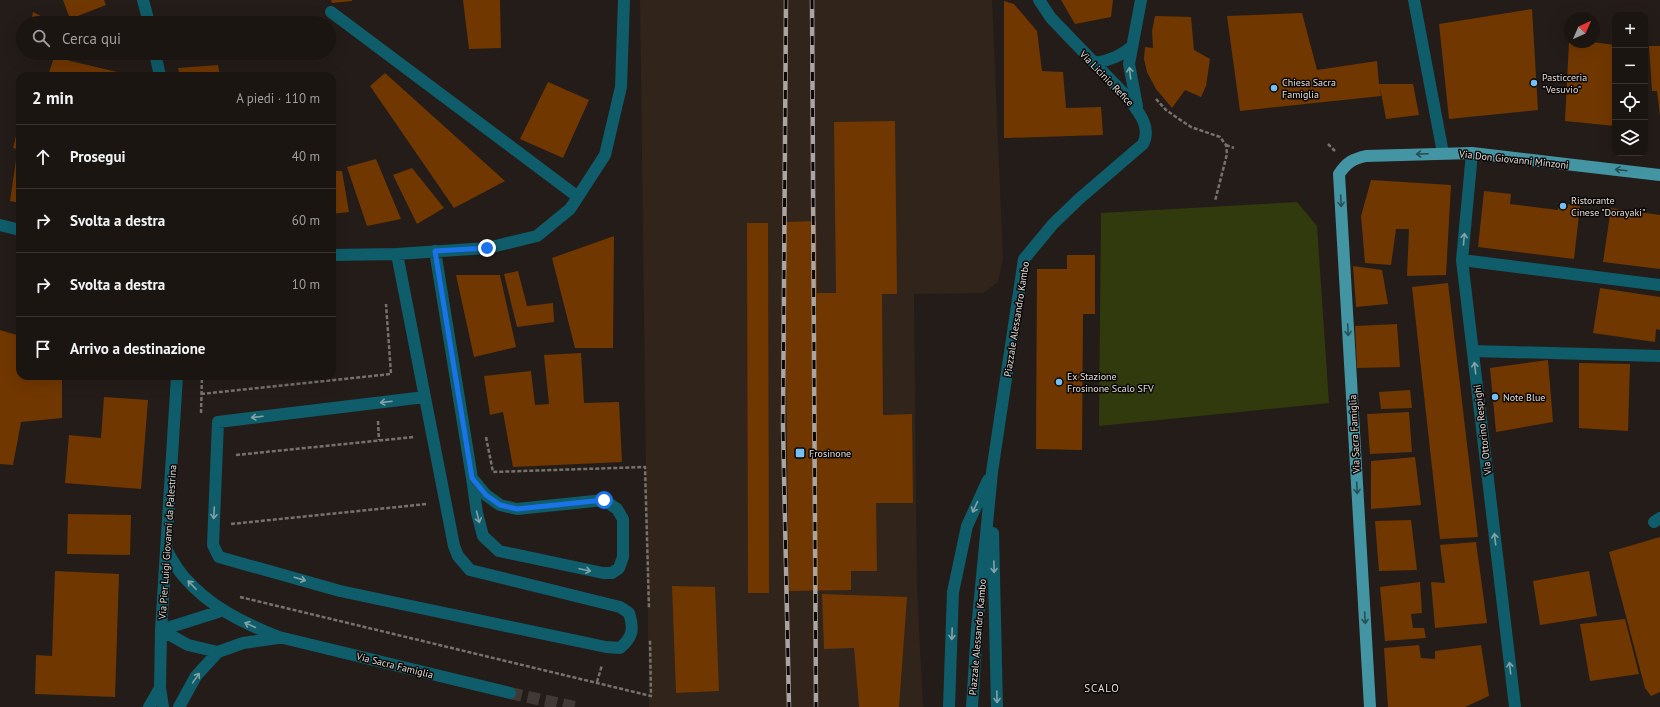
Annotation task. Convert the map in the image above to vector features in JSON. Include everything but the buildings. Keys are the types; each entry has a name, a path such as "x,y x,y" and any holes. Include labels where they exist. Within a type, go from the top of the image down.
{"main road":[{"name":"Via Don Giovanni Minzoni","path":"1346,164 1354,159 1366,156 1472,153 1660,175"},
{"name":"Via Sacra Famiglia","path":"1346,164 1339,174 1370,707"}],"street":[{"path":"143,0 147,16"},
{"path":"336,255 397,254 487,248 537,236 570,208 605,156 622,87 624,0"},
{"name":"Via Licinio Refice","path":"1039,0 1051,18 1121,89 1138,111 1146,127 1147,136 1143,144 1125,159"},
{"path":"1138,111 1129,64 1141,0"},
{"path":"1414,0 1443,153"},
{"path":"331,12 578,197"},
{"path":"1095,63 1102,62 1126,52 1132,46"},
{"path":"157,60 159,72"},
{"name":"Via Ottorino Respighi","path":"1472,153 1462,260 1515,707"},
{"name":"Piazzale Alessandro Kambo","path":"972,707 977,629 992,472 1024,259 1053,224 1125,159"},
{"path":"0,225 16,229"},
{"path":"435,251 477,513 483,536 499,551 603,574 612,573 619,568 623,557 623,519 617,509 604,500 517,509 500,505 486,495 472,478"},
{"path":"397,254 425,397 454,546 458,556 470,570 620,607 630,613 633,625 629,640 620,648 606,647 340,591 232,562 219,557 212,545 218,422 425,397"},
{"path":"1462,260 1660,285"},
{"path":"1472,351 1660,356"},
{"name":"Via Pier Luigi Giovanni da Palestrina","path":"163,707 160,688 161,630 177,380"},
{"name":"Piazzale Alessandro Kambo","path":"949,707 953,592 967,526 992,472"},
{"name":"Piazzale Alessandro Kambo","path":"992,472 997,707"},
{"name":"Via Sacra Famiglia","path":"166,551 183,576 203,597 221,611 249,626 279,637 510,693"},
{"path":"161,630 221,611"},
{"path":"161,630 188,645 218,652"},
{"path":"179,707 196,676 218,652 243,643 279,637"},
{"path":"149,707 160,688"}],"path":[{"path":"1154,97 1166,110 1179,120 1191,127 1220,137 1226,145 1227,154 1215,201"},
{"path":"1226,145 1234,148"},
{"path":"336,380 391,374 386,299"},
{"path":"202,380 201,394 334,380"},
{"path":"486,433 493,472 645,467 649,617"},
{"path":"213,526 435,503"},
{"path":"649,633 651,696"}],"shaded area":[{"path":"640,0 992,0 1003,259 998,282 983,293 914,294 917,588 923,707 649,707"}],"green space":[{"path":"1297,202 1317,226 1329,403 1099,426 1101,213"}],"tunnel":[{"path":"510,693 575,707"}],"railway":[{"path":"786,0 783,426 789,707"},
{"path":"812,0 816,707"}],"place":[{"name":"Pasticceria \"Vesuvio\"","path":"1534,83"},
{"name":"Chiesa Sacra Famiglia","path":"1274,88"},
{"name":"Ristorante Cinese \"Dorayaki\"","path":"1563,206"},
{"name":"Ex Stazione Frosinone Scalo SFV","path":"1059,382"},
{"name":"Note Blue","path":"1495,397"},
{"name":"Frosinone","path":"800,453"}],"district":[{"name":"SCALO","path":"1102,688"}],"route":[{"path":"487,248 435,251 472,478 486,495 500,505 517,509 604,500"}]}
